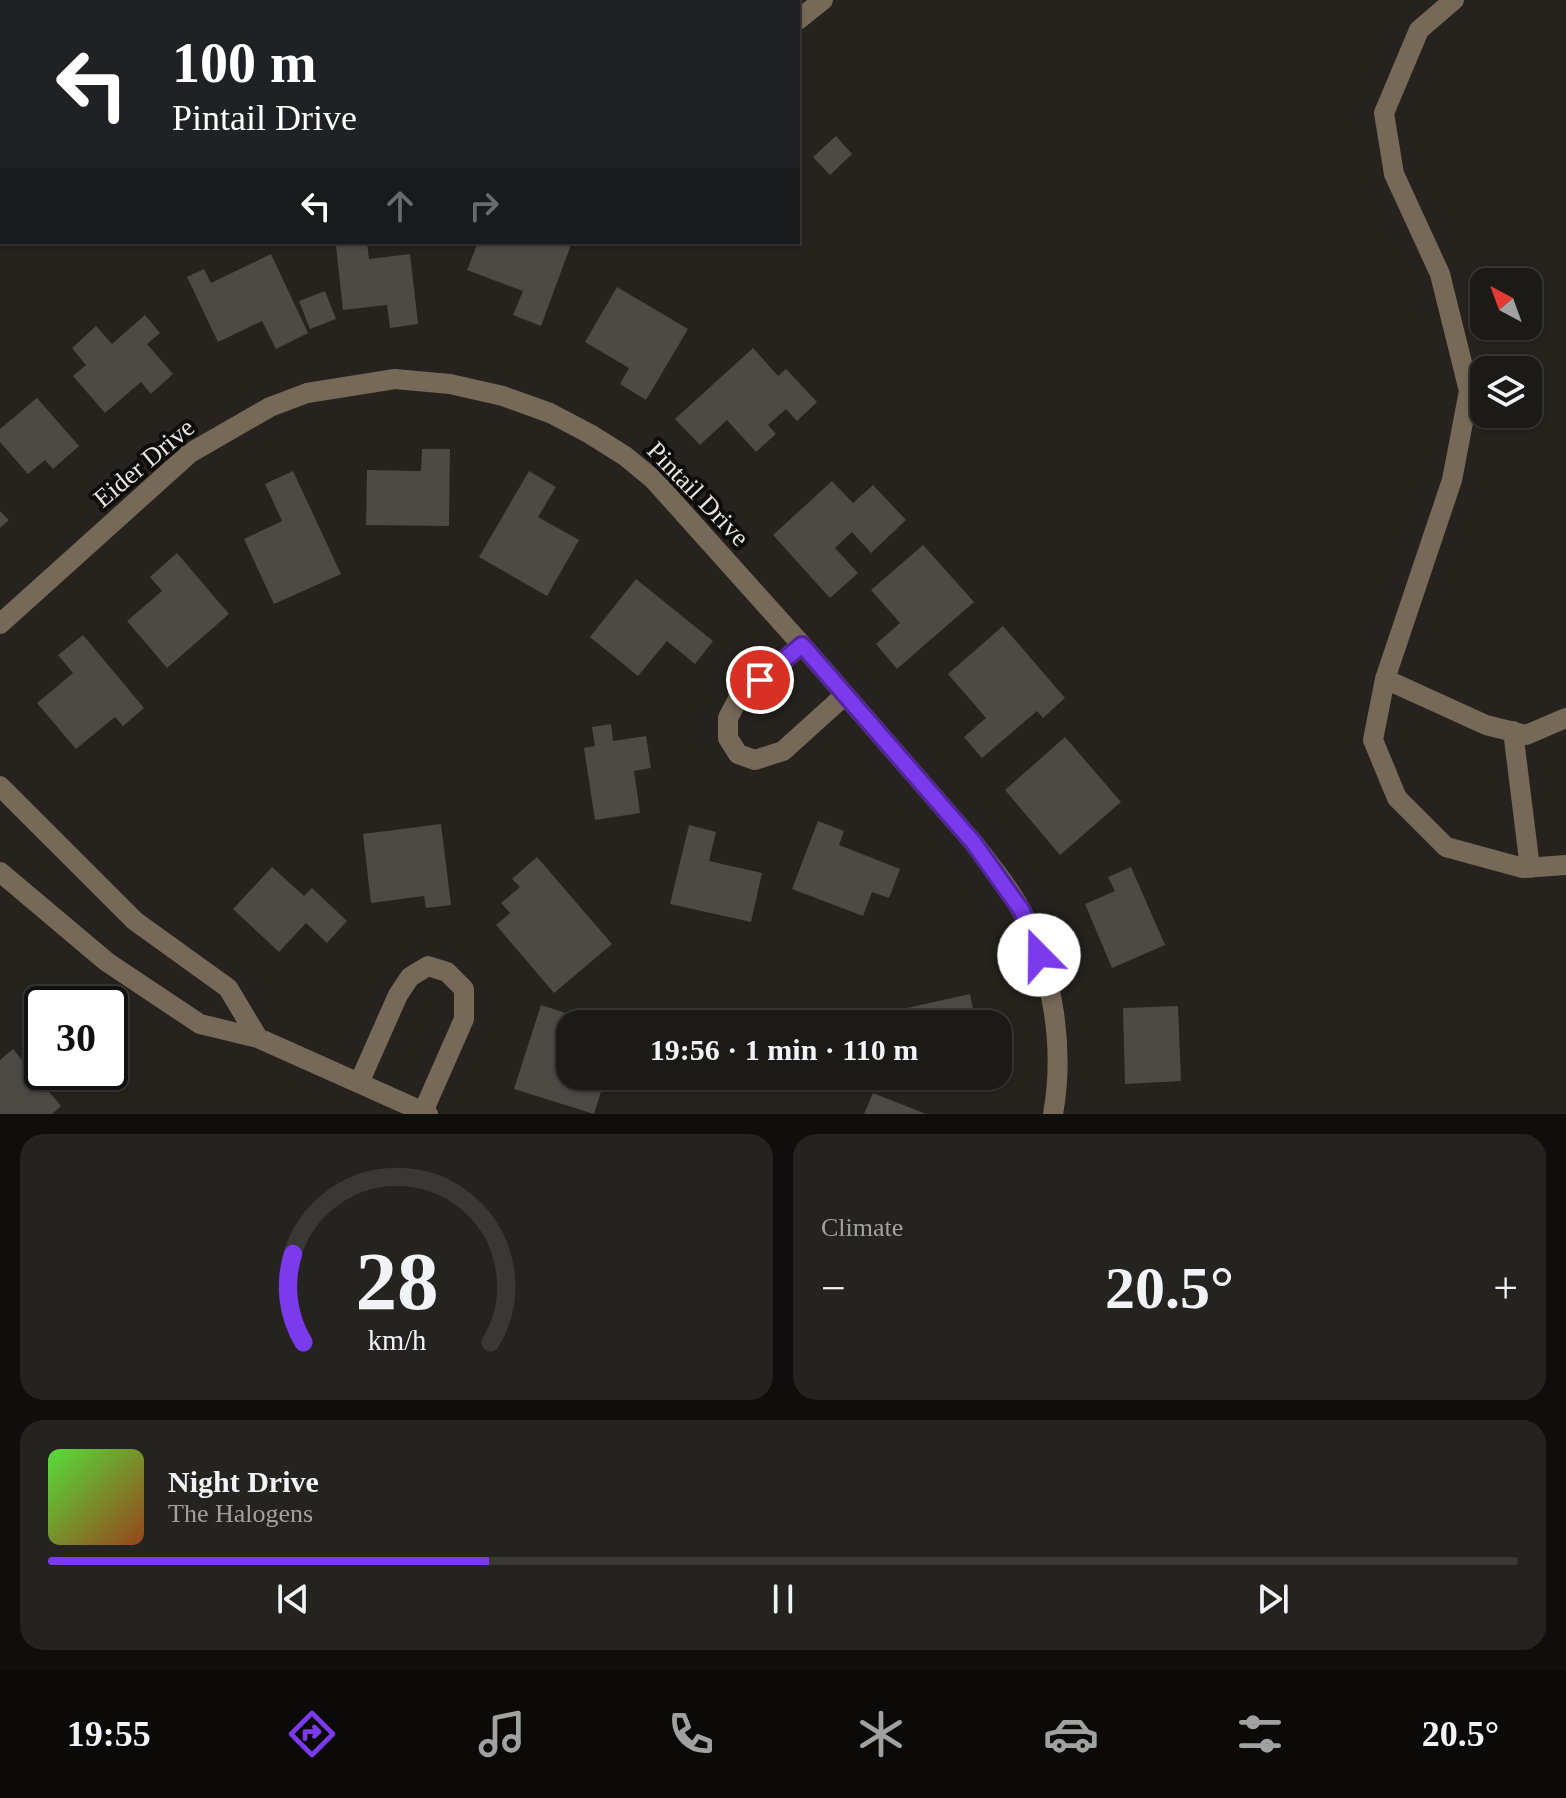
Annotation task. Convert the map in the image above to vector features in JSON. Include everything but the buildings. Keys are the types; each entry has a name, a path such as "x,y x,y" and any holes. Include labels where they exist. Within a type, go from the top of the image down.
{"street":[{"path":"800,18 823,0"},
{"path":"1454,0 1419,30 1384,113 1394,174 1440,274 1469,391 1452,480 1385,679 1373,740 1397,798 1446,847 1530,868 1566,865"},
{"name":"Eider Drive","path":"0,624 190,453 228,429 270,407 307,393 395,379"},
{"name":"Pintail Drive","path":"395,379 450,384 503,396 550,413 625,456 683,510 973,842 1022,911 1046,973 1054,1014 1057,1056 1053,1114"},
{"path":"802,645 739,697 728,718 728,738 738,754 755,760 783,751 845,695"},
{"path":"1385,679 1486,725 1526,735 1566,718"},
{"path":"1513,731 1530,868"},
{"path":"0,786 135,921 228,988 258,1038"},
{"path":"0,872 107,962 200,1024 258,1038 425,1113 464,1019 464,989 447,972 428,966 410,977 398,995 359,1083"}],"route":[{"path":"760,680 802,645 973,842 1022,911 1039,955"}]}
